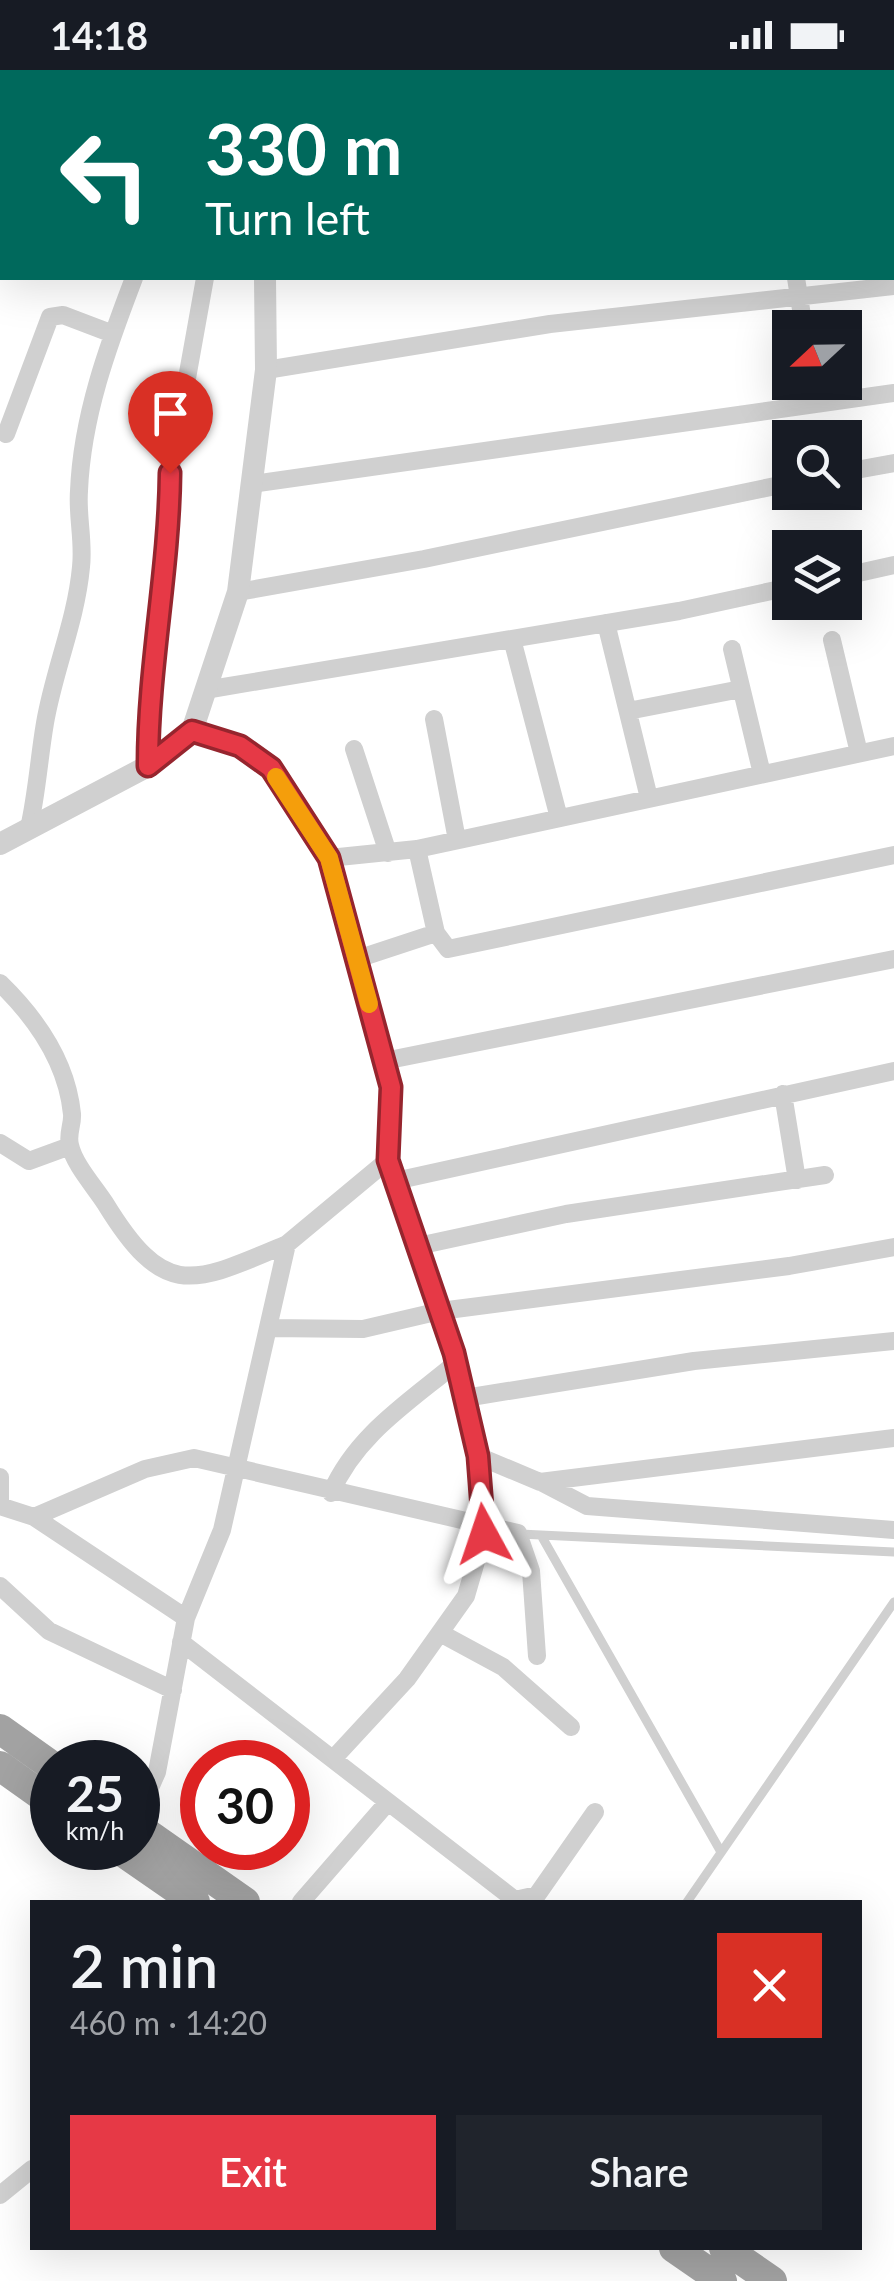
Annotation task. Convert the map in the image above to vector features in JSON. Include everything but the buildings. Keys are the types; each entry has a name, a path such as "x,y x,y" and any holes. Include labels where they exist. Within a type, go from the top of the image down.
{"highway":[{"path":"0,1729 30,1750"},
{"path":"0,1766 30,1787"},
{"path":"160,1842 242,1900"},
{"path":"148,1870 192,1900"},
{"path":"677,2250 722,2281"},
{"path":"727,2250 772,2281"}],"street":[{"path":"29,828 41,774 46,721 76,602 84,440 113,334 133,280"},
{"path":"148,766 148,704 170,549 170,473 205,280"},
{"path":"0,844 148,766 192,731 238,592 266,370 266,280"},
{"path":"796,280 801,310"},
{"path":"266,370 550,324 894,286"},
{"path":"6,434 50,317 63,315 113,334"},
{"path":"252,484 894,393"},
{"path":"815,400 816,404"},
{"path":"862,469 894,463"},
{"path":"238,592 424,559 772,487"},
{"path":"862,572 894,565"},
{"path":"206,690 606,623 772,591"},
{"path":"606,623 649,798"},
{"path":"512,639 559,818"},
{"path":"832,640 859,753"},
{"path":"732,649 762,774"},
{"path":"628,711 742,689"},
{"path":"434,719 457,840"},
{"path":"192,731 240,746 271,768 329,858 384,1062 393,1125 388,1160 456,1362 478,1456 484,1525 466,1596 408,1679 334,1758"},
{"path":"329,858 417,849 894,746"},
{"path":"354,748 388,853"},
{"path":"417,849 436,933 448,949 894,856"},
{"path":"357,959 436,933"},
{"path":"384,1062 894,959"},
{"path":"0,983 34,1021 58,1061 72,1119 70,1146 138,1249 170,1276 210,1274 287,1244 388,1160"},
{"path":"396,1180 894,1071"},
{"path":"783,1094 797,1180"},
{"path":"0,1143 19,1159 30,1161 70,1146"},
{"path":"418,1246 566,1214 825,1175"},
{"path":"160,1758 186,1618 222,1530 287,1244"},
{"path":"268,1328 352,1330 440,1312 789,1266 894,1247"},
{"path":"464,1398 694,1361 894,1341"},
{"path":"331,1493 353,1451 456,1362"},
{"path":"540,1482 894,1438"},
{"path":"478,1456 586,1506 894,1530"},
{"path":"34,1517 145,1468 194,1458 238,1466 331,1493 518,1533 531,1571 537,1656"},
{"path":"0,1477 0,1504 34,1517 186,1618"},
{"path":"0,1586 49,1631 174,1690"},
{"path":"442,1634 503,1667 571,1726"},
{"path":"182,1642 519,1900"},
{"path":"303,1900 388,1802"},
{"path":"526,1900 537,1895 595,1812"},
{"path":"0,2195 30,2171"}],"lane":[{"path":"518,1533 894,1552"},
{"path":"542,1537 721,1852"},
{"path":"688,1900 894,1602"}],"slow traffic":[{"path":"276,777 329,858 369,1004"}],"route":[{"path":"170,473 170,549 148,704 148,766 192,731 240,746 271,768 329,858 391,1087 393,1125 388,1160 454,1353 478,1456 484,1534"}]}
